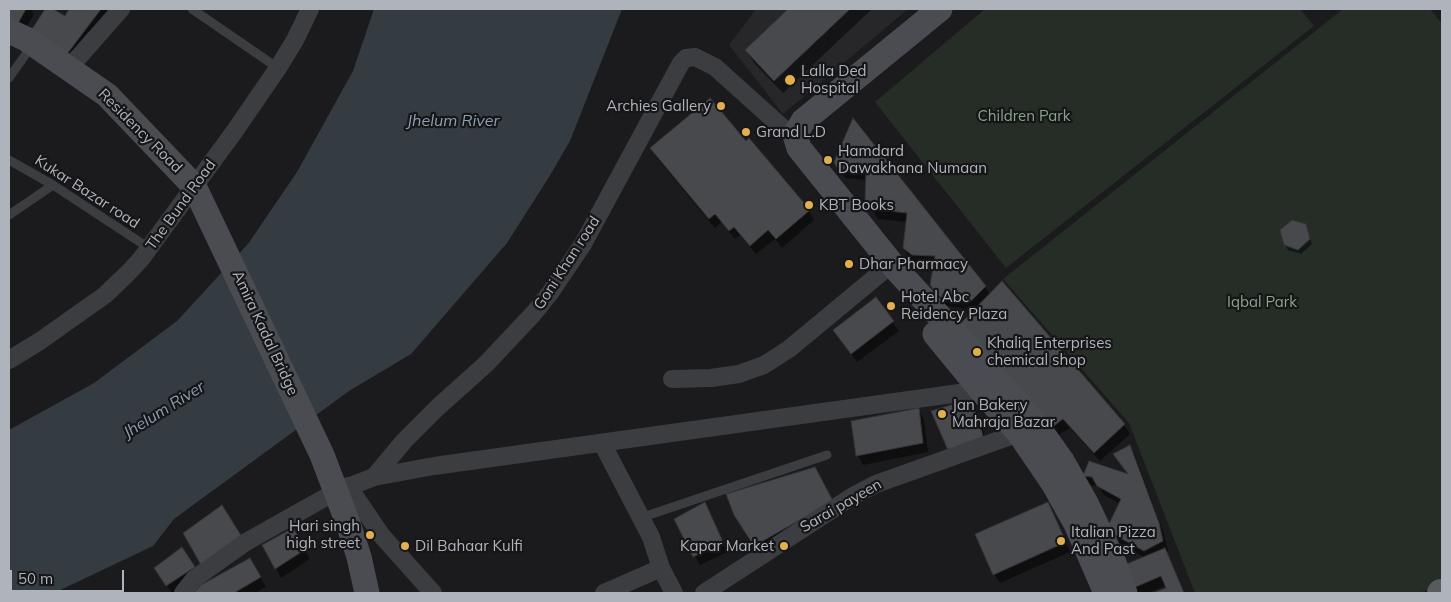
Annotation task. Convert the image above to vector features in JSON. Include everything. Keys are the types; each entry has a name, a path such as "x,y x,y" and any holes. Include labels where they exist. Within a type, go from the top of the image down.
{"street":[{"path":"69,68 121,9"},
{"name":"The Bund Road","path":"9,360 40,341 105,295 128,273 149,248 234,132 278,68 295,40 310,9"},
{"path":"920,9 790,116 784,129 786,144 794,162 981,390 1019,433 1053,483 1076,524 1106,593"},
{"path":"940,9 803,121 796,135 798,148 896,268 1038,426 1062,461 1087,505 1113,560 1125,593"},
{"name":"Residency Road","path":"9,31 33,44 107,95 194,186 208,212"},
{"name":"Goni Khan road","path":"374,478 409,436 492,358 550,294 583,244 681,63 686,58 691,56 715,67 784,129"},
{"name":"Amira Kadal Bridge","path":"208,212 322,455 341,489"},
{"path":"672,379 711,378 739,374 764,365 789,350 883,271"},
{"path":"183,593 194,579 246,542 341,489 374,478 434,466 981,390"},
{"name":"Sarai payeen","path":"704,593 853,496 876,484 1019,433"},
{"path":"602,443 651,537 661,568 674,593"},
{"path":"341,489 367,593"},
{"path":"341,489 433,593"},
{"path":"604,593 661,568"}],"lane":[{"path":"192,9 278,68"},
{"path":"9,78 33,44"},
{"name":"Kukar Bazar road","path":"9,160 53,185 149,248"},
{"path":"9,215 53,185"},
{"path":"640,518 827,456"}],"shaded area":[{"name":"Lalla Ded Hospital","path":"756,9 908,9 783,114 729,45"}],"green space":[{"name":"Children Park","path":"985,9 1300,9 1314,26 1006,268 875,102"},
{"name":"Iqbal Park","path":"1343,9 1430,9 1442,24 1442,587 1417,593 1195,593 1129,423 1003,279"}],"water":[{"name":"Jhelum River","path":"374,9 622,9 570,141 549,177 507,243 411,354 349,391 174,519 153,546 54,593 9,593 9,430 94,383 177,321 248,244 297,172 353,71"}],"building":[{"path":"9,9 26,9 17,25 9,19"},
{"path":"45,9 53,9 65,16 69,9 101,9 64,58 29,34"},
{"name":"Lalla Ded Hospital","path":"788,9 850,9 774,81 745,50"},
{"path":"710,98 746,141 749,138 810,210 776,239 768,230 750,246 734,227 729,231 715,214 709,219 650,148"},
{"path":"853,118 986,286 971,301 940,297 930,285 935,256 912,255 903,248 907,213 872,209 865,200 866,172 838,169 834,162"},
{"path":"1292,220 1306,224 1310,239 1298,250 1284,245 1280,230"},
{"path":"1002,281 1125,424 1094,453 1063,419 1051,428 960,324"},
{"path":"876,297 894,321 851,354 833,330"},
{"path":"971,399 984,439 951,457 931,411"},
{"path":"919,408 923,443 856,456 851,421"},
{"path":"1130,445 1159,523 1163,541 1144,551 1113,534 1108,526 1121,499 1097,486 1092,477 1083,476 1089,461 1128,474 1113,454"},
{"path":"815,467 833,501 754,546 734,515 726,494"},
{"path":"705,502 723,542 693,557 674,519"},
{"path":"1048,502 1066,542 993,575 975,534"},
{"path":"222,505 242,537 201,565 183,533"},
{"path":"293,528 306,549 275,569 262,545"},
{"path":"182,547 195,567 166,586 154,568"},
{"path":"1165,548 1184,593 1153,593 1166,588 1161,576 1133,588 1124,565"},
{"path":"250,558 261,577 234,593 194,593 201,585"}],"place":[{"name":"Lalla Ded Hospital","path":"790,80"},
{"name":"Archies Gallery","path":"721,106"},
{"name":"Grand L.D","path":"746,132"},
{"name":"Hamdard Dawakhana Numaan","path":"828,160"},
{"name":"KBT Books","path":"809,205"},
{"name":"Dhar Pharmacy","path":"849,264"},
{"name":"Hotel Abc Reidency Plaza","path":"891,306"},
{"name":"Khaliq Enterprises chemical shop","path":"977,352"},
{"name":"Jan Bakery Mahraja Bazar","path":"942,414"},
{"name":"Hari singh high street","path":"370,535"},
{"name":"Italian Pizza And Past","path":"1061,541"},
{"name":"Dil Bahaar Kulfi","path":"405,546"},
{"name":"Kapar Market","path":"784,546"}]}
